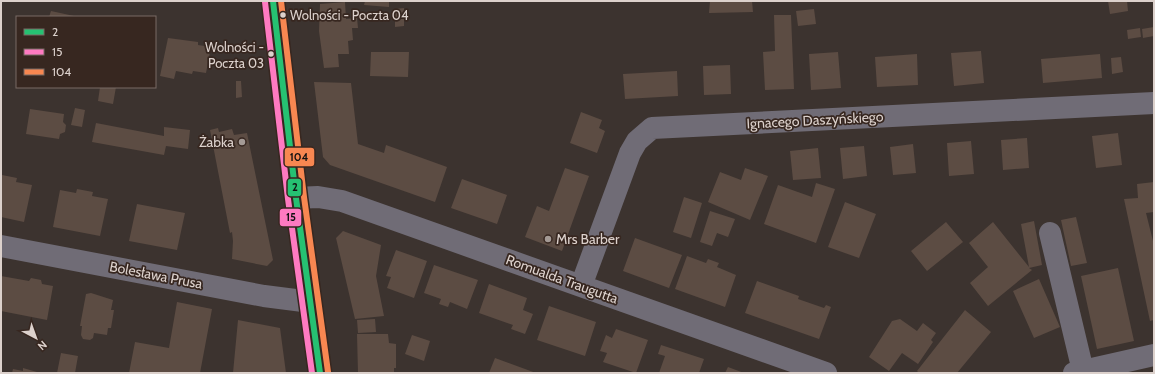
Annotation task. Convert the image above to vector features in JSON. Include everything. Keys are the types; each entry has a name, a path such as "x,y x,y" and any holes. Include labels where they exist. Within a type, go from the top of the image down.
{"street":[{"path":"273,1 296,198 320,373"},
{"name":"Ignacego Daszyńskiego","path":"581,286 630,153 637,141 652,128 1154,103"},
{"name":"Romualda Traugutta","path":"296,198 318,197 342,202 826,373"},
{"path":"1050,233 1078,372 1154,355"},
{"name":"Bolesława Prusa","path":"1,246 264,296 311,302"}],"building":[{"path":"365,1 389,1 389,7 364,5"},
{"path":"710,1 752,1 753,12 709,13"},
{"path":"1108,1 1127,1 1128,11 1110,14"},
{"path":"345,2 346,19 357,18 358,28 352,28 353,40 348,41 349,54 338,54 339,67 324,68 319,31 320,4"},
{"path":"404,8 404,26 395,27 395,9"},
{"path":"814,9 816,24 798,26 796,11"},
{"path":"51,11 74,16 49,16"},
{"path":"774,15 791,15 794,89 765,90 763,52 775,51"},
{"path":"1154,27 1154,36 1143,38 1142,29"},
{"path":"1140,28 1141,37 1128,39 1127,30"},
{"path":"168,38 198,42 198,45 211,47 206,73 193,71 192,74 176,71 174,79 160,76"},
{"path":"981,51 984,83 954,86 951,53"},
{"path":"371,52 409,52 408,77 370,76"},
{"path":"838,52 841,88 811,90 809,54"},
{"path":"917,54 918,85 877,87 875,57"},
{"path":"1100,54 1102,78 1043,83 1041,59"},
{"path":"1121,57 1123,72 1112,74 1111,58"},
{"path":"730,65 731,94 704,95 703,66"},
{"path":"677,71 678,96 625,99 623,74"},
{"path":"236,81 241,81 242,97 236,98"},
{"path":"314,82 351,83 358,144 384,153 386,145 447,167 435,202 330,165 323,157"},
{"path":"100,88 116,88 113,104 98,101"},
{"path":"75,108 85,110 82,127 71,125"},
{"path":"30,109 64,114 63,122 66,125 65,132 60,134 59,139 26,134"},
{"path":"581,112 602,120 599,128 605,131 597,153 570,143"},
{"path":"96,123 164,136 164,127 190,130 188,149 166,146 164,155 92,142"},
{"path":"218,128 219,132 232,129 234,135 247,133 273,260 267,266 232,259 232,232 230,233 210,130"},
{"path":"1118,133 1122,165 1096,168 1092,136"},
{"path":"1027,138 1029,168 1003,170 1001,140"},
{"path":"971,141 974,174 949,176 947,143"},
{"path":"913,144 916,173 893,175 890,147"},
{"path":"864,146 867,176 843,179 840,148"},
{"path":"818,148 821,178 793,180 790,151"},
{"path":"565,168 589,176 562,251 525,237 537,206 549,211"},
{"path":"745,168 768,176 750,220 708,202 720,172 741,180"},
{"path":"2,175 17,178 16,182 32,185 24,222 1,217"},
{"path":"462,179 507,195 497,224 451,208"},
{"path":"1154,182 1154,212 1146,213 1154,245 1154,320 1150,321 1124,199 1138,198 1137,184"},
{"path":"816,183 835,189 816,243 764,224 778,185 812,197"},
{"path":"77,189 93,192 92,196 108,199 100,236 53,227 60,190 76,193"},
{"path":"684,197 702,203 691,238 673,232"},
{"path":"845,202 876,214 859,258 828,247"},
{"path":"137,204 185,213 177,250 129,241"},
{"path":"710,211 735,219 728,237 717,233 712,246 700,242"},
{"path":"1076,217 1087,263 1071,266 1061,220"},
{"path":"1034,221 1042,265 1029,268 1032,270 988,306 970,283 988,267 969,243 993,222 1029,267 1021,224"},
{"path":"946,222 963,242 927,271 911,251"},
{"path":"343,231 381,245 376,276 384,316 355,319 336,238"},
{"path":"635,238 682,255 669,288 623,271"},
{"path":"396,250 427,261 414,298 387,288 391,277 386,276"},
{"path":"687,256 706,263 708,259 719,263 717,267 736,275 725,307 675,289"},
{"path":"434,265 478,280 467,309 450,302 448,307 439,304 441,299 424,293"},
{"path":"1118,268 1134,341 1097,349 1081,276"},
{"path":"1,276 29,281 31,278 41,280 42,284 53,286 47,320 1,311"},
{"path":"1039,279 1060,327 1034,338 1013,291"},
{"path":"757,281 799,296 798,299 824,308 826,305 831,307 819,339 745,313"},
{"path":"489,284 527,298 523,310 533,314 525,334 511,329 513,325 479,313"},
{"path":"91,293 113,300 111,310 114,310 111,328 108,328 107,335 94,333 93,338 90,340 83,339 81,335 82,326 80,326 86,294"},
{"path":"177,302 212,309 200,373 129,373 135,342 169,348"},
{"path":"549,306 596,322 585,356 537,340"},
{"path":"965,310 991,332 957,373 919,373 917,371"},
{"path":"375,319 376,332 358,333 357,320"},
{"path":"900,319 917,331 923,323 936,333 931,340 933,342 918,364 902,353 889,371 869,357 892,321"},
{"path":"238,320 280,328 286,373 233,373"},
{"path":"616,329 648,340 636,373 603,362 607,353 600,351 606,335 612,338"},
{"path":"357,334 388,334 389,343 396,344 396,368 394,368 394,373 358,373"},
{"path":"412,335 430,341 424,361 405,354"},
{"path":"661,345 704,359 699,373 659,373 665,356 658,354"},
{"path":"61,353 78,356 75,373 57,373"},
{"path":"495,358 536,373 489,373"},
{"path":"728,367 744,373 725,373"},
{"path":"23,368 37,373 12,373 13,369 23,371"}],"transit line":[{"name":"2","path":"273,1 296,198 320,373"},
{"name":"104","path":"281,1 304,197 328,372"},
{"name":"15","path":"265,2 288,199 312,373"}],"place":[{"name":"Wolności - Poczta 04","path":"283,15"},
{"name":"Wolności - Poczta 03","path":"271,54"},
{"name":"Żabka","path":"242,142"},
{"name":"Mrs Barber","path":"548,239"}]}
